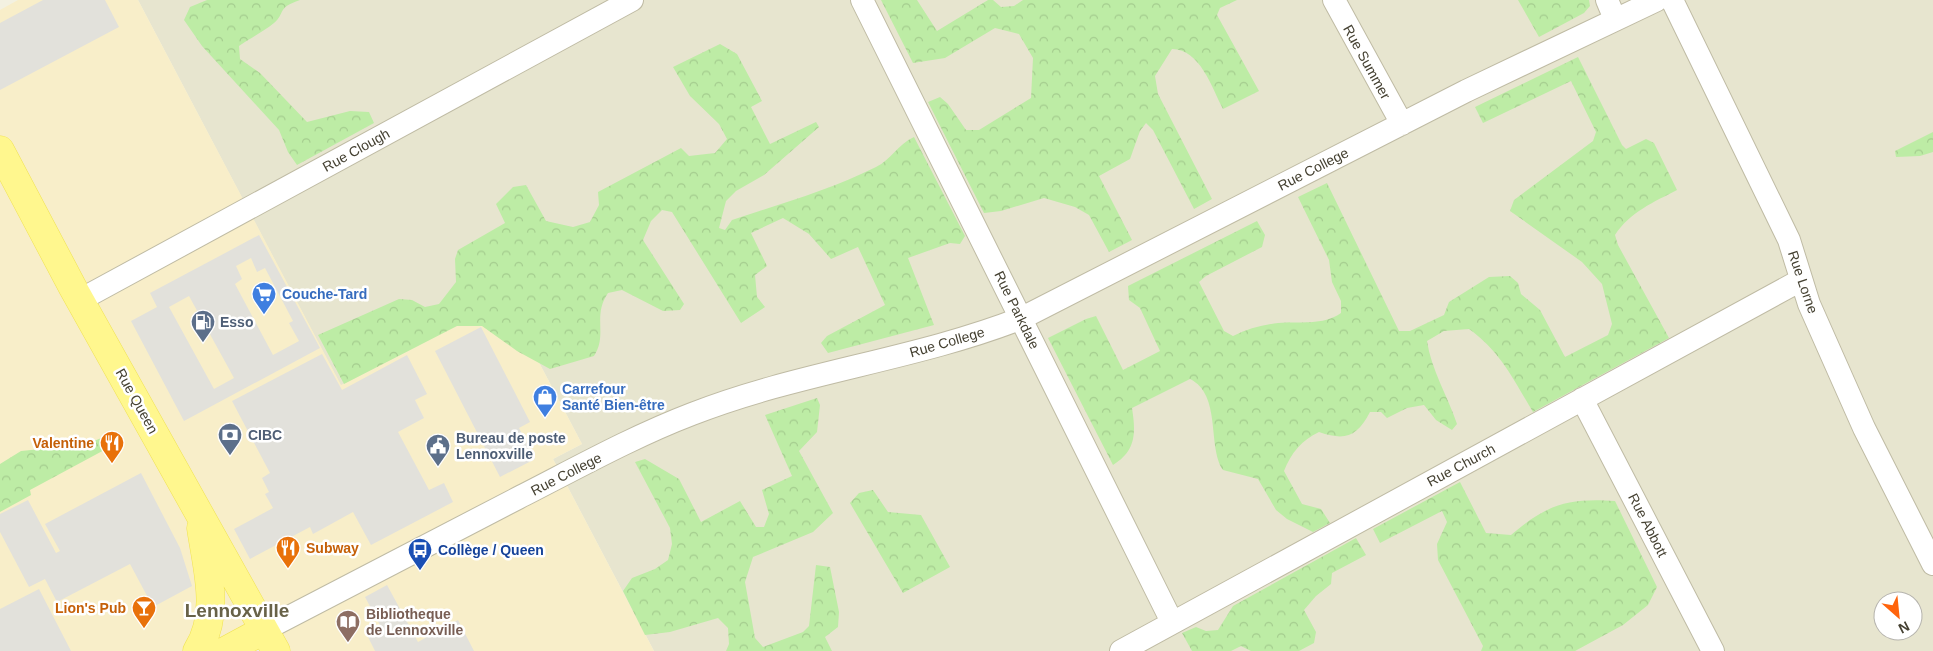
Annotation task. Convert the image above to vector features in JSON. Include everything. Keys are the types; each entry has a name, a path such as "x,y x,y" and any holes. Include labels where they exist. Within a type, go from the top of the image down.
{"main road":[{"name":"Rue Queen","path":"0,150 80,300 270,640"},
{"path":"197,651 211,618 211,599 199,514"},
{"name":"Rue College","path":"226,651 270,640"}],"street":[{"name":"Rue Clough","path":"80,300 632,0"},
{"name":"Rue Parkdale","path":"862,0 1172,622"},
{"name":"Rue Summer","path":"1334,0 1402,124"},
{"name":"Rue College","path":"270,640 550,481 694,413 760,392 985,332 1022,318 1402,124 1611,9 1657,0"},
{"name":"Rue Lorne","path":"1672,0 1782,226 1822,336 1864,428 1933,564"},
{"name":"Rue Church","path":"1121,651 1801,280"},
{"name":"Rue Abbott","path":"1582,399 1713,651"}],"shaded area":[{"path":"18,0 138,0 341,385 506,300 582,444 553,459 654,651 264,651 260,643 245,651 0,651 0,10"},
{"path":"43,0 105,0 119,27 0,90 0,23"},
{"path":"138,0 1933,0 1933,651 654,651 553,459 582,444 506,300 341,386"},
{"path":"259,235 320,348 184,421 131,321 157,307 150,293","holes":["251,258 257,272 265,268 293,321 289,323 299,341 273,355 235,284 242,279 236,266","189,296 234,378 214,389 169,307"]},
{"path":"481,327 530,422 519,428 535,459 500,477 435,351"},
{"path":"322,354 342,390 407,355 427,394 415,400 424,418 398,432 429,490 444,483 453,502 371,545 353,512 313,534 310,527 250,559 234,529 273,508 265,494 269,492 262,478 270,473 232,401"},
{"path":"141,473 180,548 192,586 153,607 130,564 57,602 45,579 29,587 0,532 0,514 28,500 56,553 60,551 45,524"},
{"path":"387,585 418,642 458,620 474,651 375,651 366,633 380,625 365,597"},
{"path":"39,589 71,651 0,651 0,609"}],"green space":[{"path":"207,0 300,0 284,8 274,23 239,46 240,59 260,73 307,122 350,111 369,112 374,123 297,165 288,152 279,130 202,46 184,20 190,7"},
{"path":"881,0 917,0 937,31 988,0 993,0 1001,7 1014,6 1023,0 1237,0 1220,8 1217,15 1259,91 1223,109 1198,62 1182,51 1172,49 1155,76 1158,94 1212,199 1194,209 1153,130 1146,123 1140,131 1130,159 1099,176 1132,240 1109,252 1089,215 1075,207 1044,198 1001,211 984,213 928,102 940,97 948,104 966,130 979,130 1031,98 1033,58 1019,34 995,28 945,58 913,63"},
{"path":"1518,0 1589,0 1590,6 1584,13 1539,37"},
{"path":"720,44 737,54 762,101 751,107 770,144 816,122 819,127 764,175 736,191 726,201 719,228 725,230 732,220 805,196 859,175 881,164 903,144 914,137 965,236 960,244 950,243 908,258 934,325 828,353 821,343 827,336 885,305 858,247 831,259 809,234 783,218 751,233 767,266 755,275 757,297 765,307 741,323 672,212 662,210 651,221 643,240 684,304 680,310 663,311 622,290 608,293 603,301 601,310 600,341 594,356 550,369 517,351 482,326 457,326 344,384 318,335 399,299 412,300 425,307 439,304 456,282 455,259 458,250 505,223 496,204 513,187 526,185 546,221 573,227 590,222 599,205 598,192 681,148 689,156 715,153 727,139 719,124 690,96 673,67"},
{"path":"1578,57 1622,145 1626,149 1646,139 1654,143 1677,190 1651,203 1635,214 1615,235 1618,245 1669,338 1533,412 1506,367 1490,347 1469,329 1444,331 1427,341 1436,372 1457,424 1452,430 1436,420 1424,405 1407,408 1387,418 1381,412 1370,412 1360,427 1349,435 1336,436 1319,432 1307,439 1290,458 1284,471 1302,504 1321,509 1330,523 1313,532 1287,519 1276,510 1258,479 1223,470 1218,460 1210,408 1200,387 1190,379 1132,408 1133,441 1121,460 1113,465 1048,338 1096,316 1123,370 1160,351 1140,308 1129,300 1128,286 1257,221 1265,235 1262,247 1206,276 1199,282 1224,331 1233,336 1249,329 1266,325 1311,322 1334,317 1341,313 1341,301 1332,282 1329,260 1298,197 1327,183 1399,331 1410,331 1444,315 1449,302 1489,277 1510,276 1518,283 1521,294 1540,310 1565,357 1608,335 1612,324 1602,284 1582,262 1510,211 1514,200 1593,141 1596,132 1571,81 1483,123 1475,107"},
{"path":"1933,132 1933,152 1920,156 1896,157 1895,151"},
{"path":"817,398 820,405 817,432 799,451 833,513 813,532 753,557 745,582 755,638 763,647 803,632 809,626 816,565 830,567 839,612 838,627 825,637 832,651 726,651 729,644 728,628 718,618 670,632 645,635 623,591 632,578 655,569 668,560 672,544 670,528 635,462 645,459 679,479 701,522 740,501 756,527 764,527 769,514 762,490 792,476 765,415"},
{"path":"116,432 121,441 30,490 31,495 0,512 0,464 21,451 41,449 72,450"},
{"path":"1460,482 1486,533 1511,535 1536,516 1559,505 1571,502 1615,501 1657,587 1648,605 1623,625 1575,651 1481,651 1483,646 1438,560 1437,544 1447,522 1442,511 1380,543 1373,529"},
{"path":"873,490 888,512 921,515 950,567 903,593 850,503 859,493"},
{"path":"1356,538 1366,555 1332,573 1331,584 1316,596 1304,610 1316,632 1314,643 1299,651 1251,651 1241,646 1231,651 1192,651 1182,633 1196,627 1206,631 1218,630 1233,606"}],"place":[{"name":"Couche-Tard","path":"264,315"},
{"name":"Esso","path":"203,343"},
{"name":"Carrefour Santé Bien-être","path":"545,418"},
{"name":"CIBC","path":"230,456"},
{"name":"Valentine","path":"112,464"},
{"name":"Bureau de poste Lennoxville","path":"438,467"},
{"name":"Subway","path":"288,569"},
{"name":"Collège / Queen","path":"420,571"},
{"name":"Lion's Pub","path":"144,629"},
{"name":"Bibliotheque de Lennoxville","path":"348,643"}],"district":[{"name":"Lennoxville","path":"237,610"}]}
